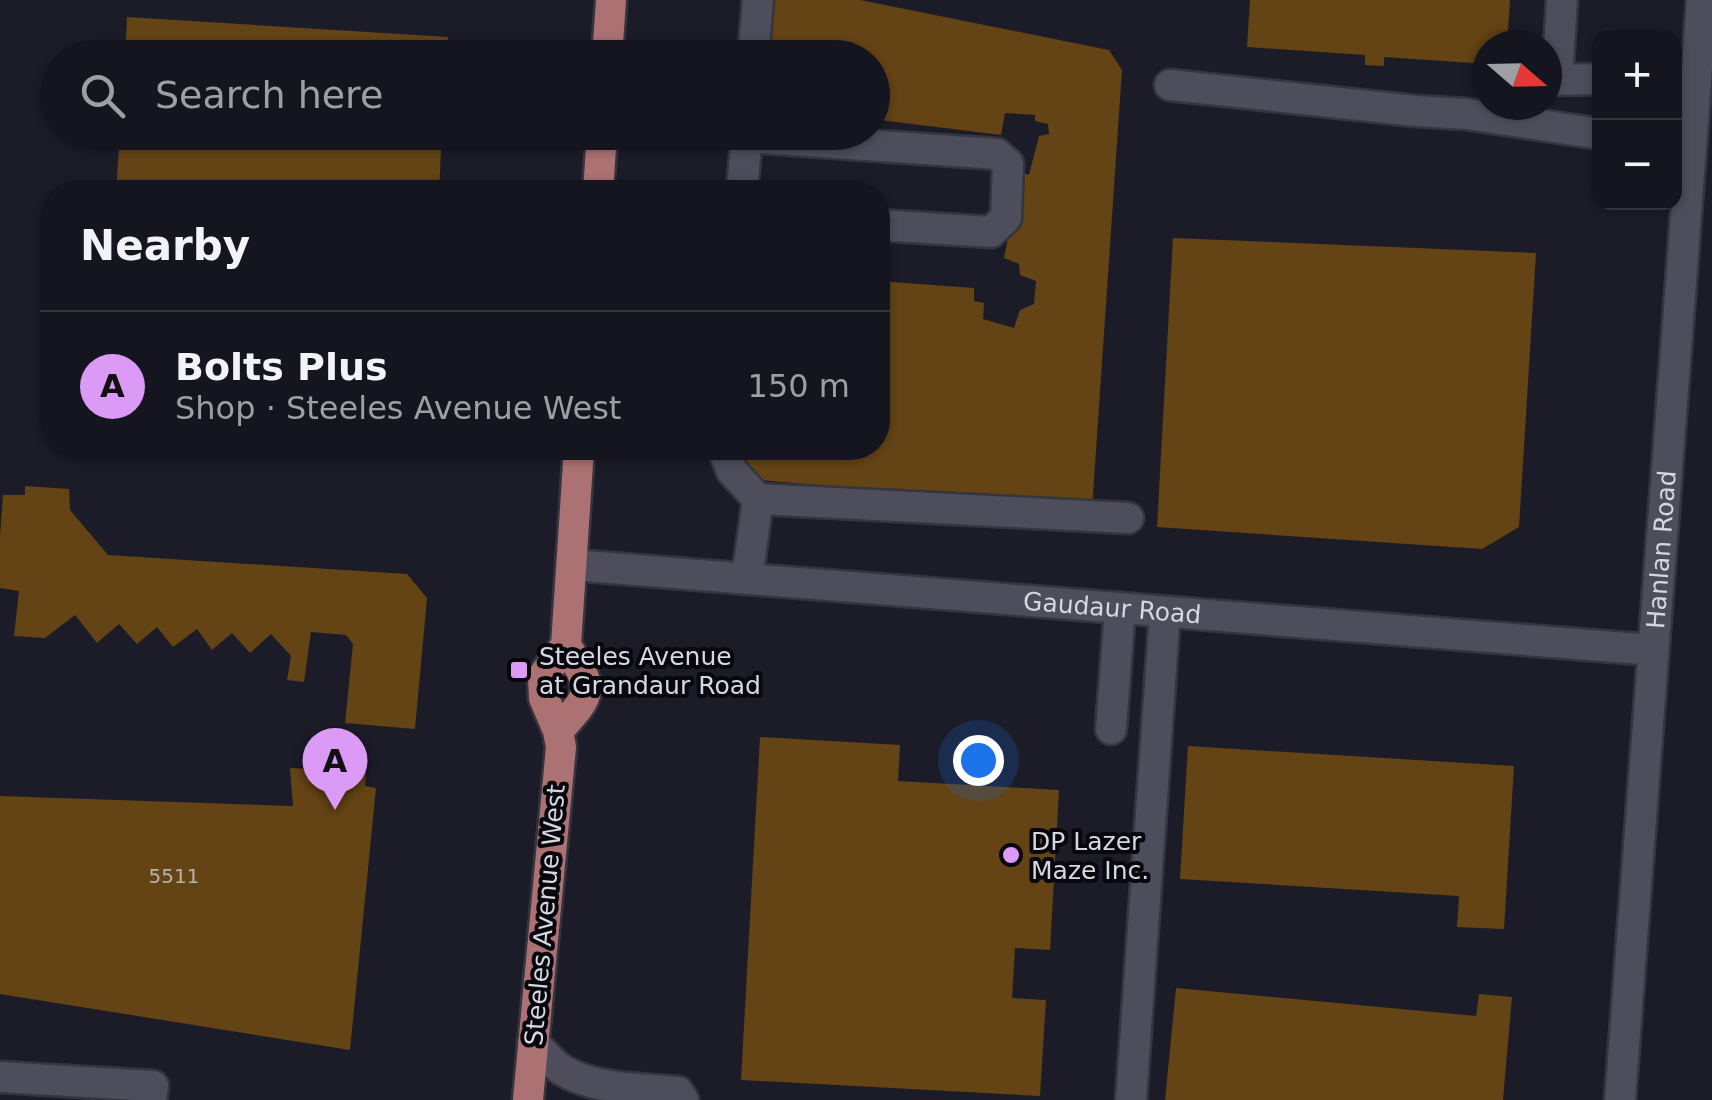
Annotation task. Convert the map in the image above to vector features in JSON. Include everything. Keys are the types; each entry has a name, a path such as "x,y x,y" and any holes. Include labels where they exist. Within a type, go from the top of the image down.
{"main road":[{"path":"608,40 611,0"},
{"path":"599,180 601,150"},
{"name":"Steeles Avenue West","path":"528,1100 561,747 544,698 543,676 566,645 577,460"},
{"name":"Steeles Avenue West","path":"558,731 585,700 587,679 566,645"}],"street":[{"path":"755,40 758,0"},
{"path":"1558,30 1562,0"},
{"name":"Hanlan Road","path":"1620,1100 1653,650 1685,78 1702,0"},
{"path":"1562,80 1592,79"},
{"path":"1170,85 1466,114 1592,133"},
{"path":"1466,114 1472,106"},
{"path":"890,146 997,154 1008,164 1006,218 991,232 890,226"},
{"path":"743,180 746,150"},
{"path":"728,460 732,471 758,499 1128,518"},
{"path":"747,578 758,499"},
{"name":"Gaudaur Road","path":"572,565 1653,650"},
{"path":"1111,729 1120,608"},
{"path":"1131,1100 1165,612"},
{"path":"533,1042 559,1068 582,1079 678,1092 683,1100"},
{"path":"0,1077 152,1086 151,1100"}],"building":[{"path":"773,0 860,0 1109,50 1122,70 1092,509 747,479 737,460 890,460 890,282 974,288 974,301 984,303 983,319 1014,328 1020,310 1034,304 1036,281 1020,275 1019,264 1004,258 1021,172 1029,175 1039,136 1049,134 1048,124 1035,121 1035,115 1005,113 1001,135 890,121 890,40 758,37"},
{"path":"1250,0 1510,0 1508,30 1472,30 1472,63 1384,57 1384,66 1365,65 1365,55 1247,47"},
{"path":"127,17 448,37 448,40 126,40"},
{"path":"119,150 441,150 440,180 117,180"},
{"path":"1173,238 1536,253 1519,527 1482,549 1157,527"},
{"path":"25,486 69,489 70,510 108,555 407,574 427,598 415,729 345,723 353,644 346,635 311,632 304,682 287,680 291,656 271,634 250,653 232,633 212,650 197,629 173,647 157,627 137,644 119,624 97,643 75,615 45,638 14,636 19,591 0,588 3,495 25,495"},
{"path":"760,737 900,745 898,781 1059,790 1050,950 1015,948 1012,998 1046,1000 1040,1096 741,1080"},
{"path":"1188,746 1514,766 1504,929 1457,927 1459,896 1180,879"},
{"path":"290,768 366,772 365,786 376,788 350,1050 0,994 0,796 293,806"},
{"path":"1176,988 1476,1016 1479,994 1512,997 1503,1100 1165,1100"}],"place":[{"name":"Steeles Avenue at Grandaur Road","path":"519,670"},
{"name":"Bolts Plus","path":"335,810"},
{"name":"DP Lazer Maze Inc.","path":"1011,855"}]}
